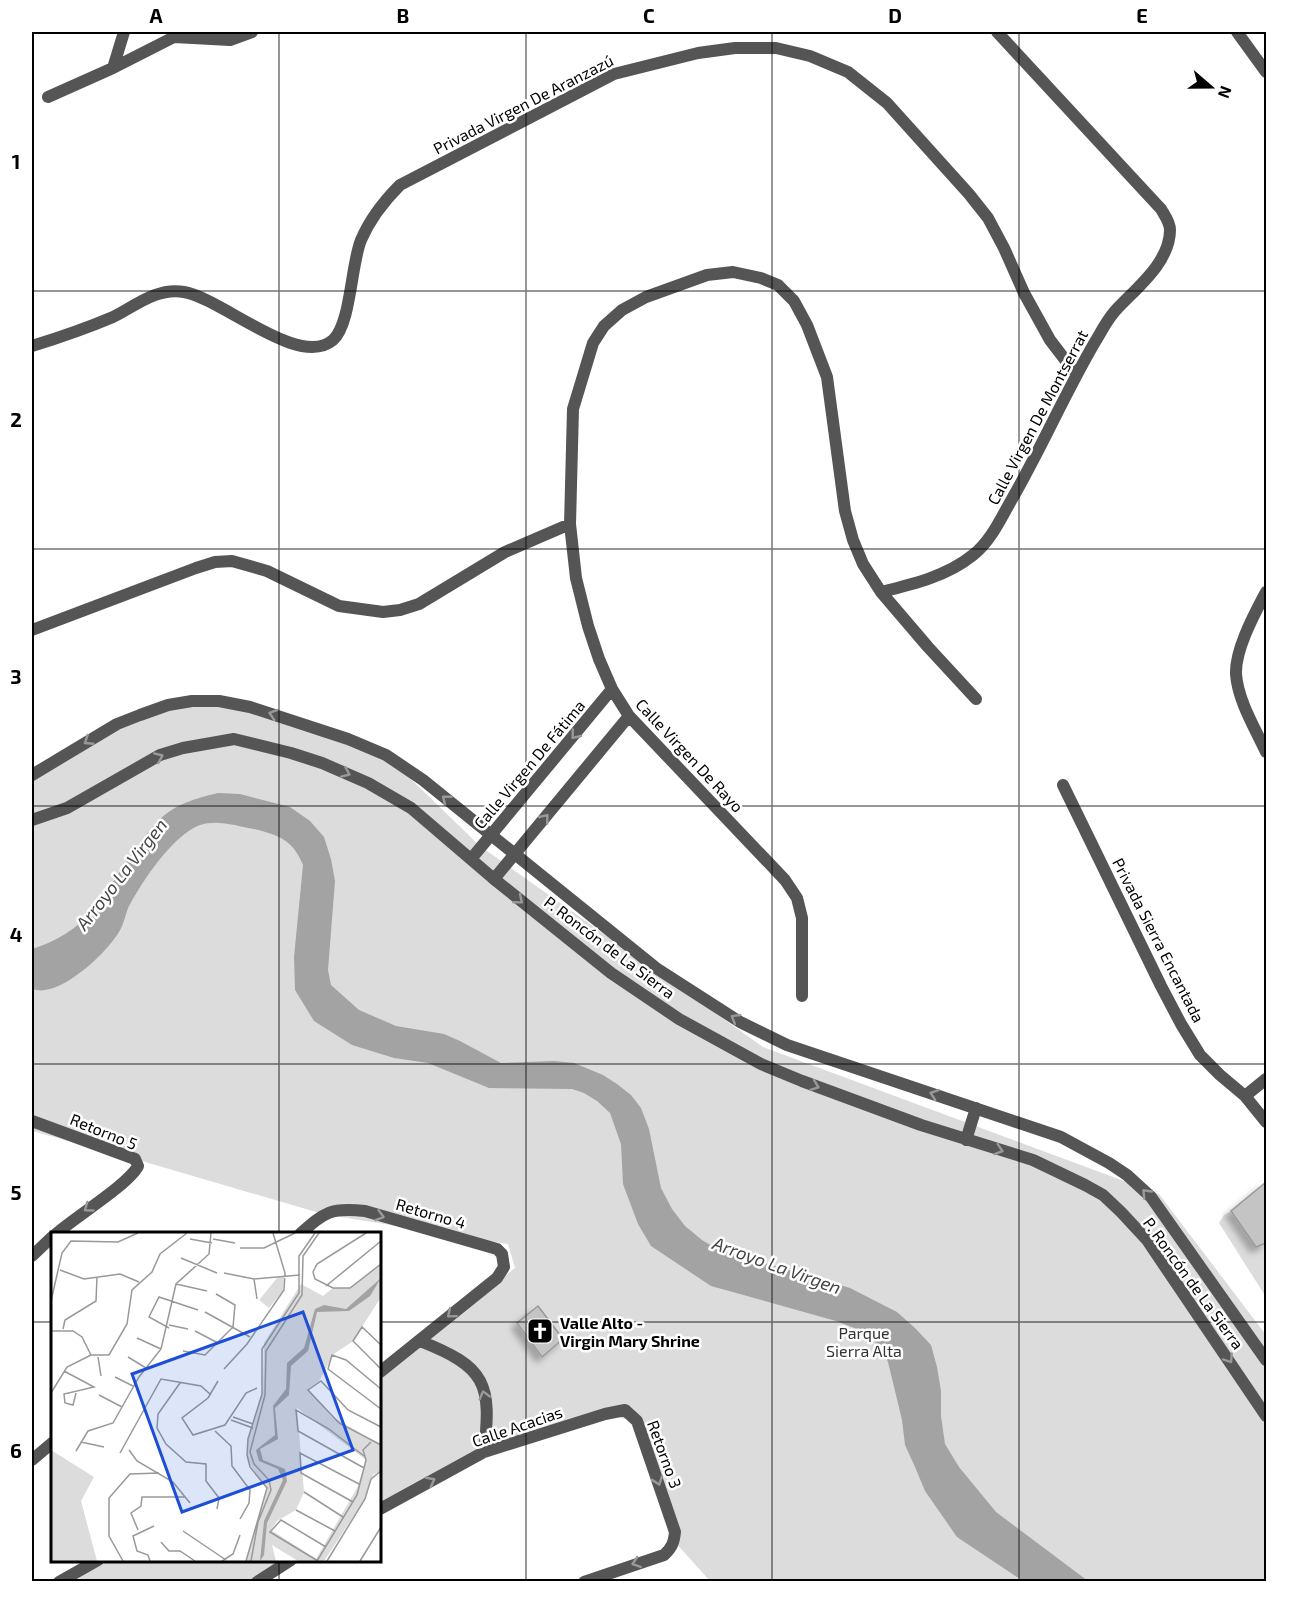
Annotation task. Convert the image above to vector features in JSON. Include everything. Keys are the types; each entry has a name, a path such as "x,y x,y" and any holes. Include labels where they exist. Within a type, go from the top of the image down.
{"street":[{"path":"113,68 124,32"},
{"path":"48,97 113,68 171,34 230,40 252,32"},
{"name":"Calle Virgen De Montserrat","path":"881,592 920,583 948,571 974,555 993,532 1036,457 1076,374 1113,314 1152,271 1164,252 1170,229 1168,219 1161,209 997,32"},
{"path":"1237,32 1266,72"},
{"name":"Privada Virgen De Aranzazú","path":"32,346 113,316 145,299 162,293 182,291 202,296 283,342 304,348 323,345 334,339 341,326 361,241 383,202 400,185 614,74 698,53 735,48 776,48 810,56 848,72 887,103 988,218 1024,293 1050,340 1076,374"},
{"name":"Calle Virgen De Rayo","path":"802,996 802,918 797,898 784,880 629,716 612,689 585,616 576,578 570,524 573,409 594,343 604,326 622,310 646,297 707,275 733,272 761,278 778,285 794,301 807,325 827,377 844,511 863,564 881,592 976,699"},
{"path":"32,630 196,568 215,562 232,561 267,571 339,606 373,612 400,610 419,604 505,552 570,524"},
{"path":"1266,592 1244,638 1236,672 1239,690 1266,752"},
{"name":"Calle Virgen De Fátima","path":"471,859 612,689"},
{"name":"P. Roncón de La Sierra","path":"32,775 103,732 140,715 184,702 219,701 250,707 386,755 423,780 656,968 740,1022 787,1045 1061,1137 1087,1149 1109,1163 1151,1197 1266,1360"},
{"path":"494,879 629,716"},
{"name":"P. Roncón de La Sierra","path":"32,820 67,808 160,755 183,748 234,739 322,763 369,783 411,808 494,879 633,989 679,1019 761,1064 921,1125 1033,1160 1103,1196 1147,1240 1266,1416"},
{"name":"Privada Sierra Encantada","path":"1063,785 1181,1024 1200,1055 1245,1096 1266,1122"},
{"path":"1245,1096 1266,1079"},
{"path":"966,1140 976,1108"},
{"name":"Retorno 5","path":"32,1121 135,1159 137,1163 138,1169 122,1184 57,1232"},
{"name":"Retorno 4","path":"301,1232 323,1214 351,1209 497,1249 504,1260 504,1267 497,1278 420,1341"},
{"path":"32,1256 51,1238"},
{"path":"381,1371 420,1341 450,1353 472,1368 486,1392 488,1417 484,1452"},
{"name":"Retorno 3","path":"584,1581 664,1555 672,1548 675,1532 638,1422 625,1410 605,1414"},
{"name":"Calle Acacias","path":"381,1508 484,1452 605,1414"},
{"path":"32,1460 51,1444"},
{"path":"59,1581 94,1562"},
{"path":"257,1581 288,1562"}],"green space":[{"name":"Parque Sierra Alta","path":"219,701 386,755 480,846 763,1047 1159,1194 1266,1335 1266,1581 710,1581 674,1541 637,1422 605,1414 484,1452 381,1508 381,1372 515,1268 508,1244 323,1214 32,1131 32,773 140,715"},
{"path":"1231,1211 1256,1247 1264,1244 1266,1249 1266,1297 1219,1223 1224,1215"},
{"path":"102,1562 289,1562 257,1581 69,1582"}],"water":[{"name":"Arroyo La Virgen","path":"218,793 240,794 290,807 310,821 324,837 335,881 328,970 331,985 359,1010 396,1026 444,1034 501,1063 554,1061 574,1063 603,1075 631,1095 641,1108 649,1129 661,1188 672,1209 685,1226 702,1240 717,1249 850,1288 897,1312 915,1328 931,1345 941,1391 941,1416 945,1444 959,1467 996,1512 1088,1581 1023,1581 957,1537 925,1491 905,1445 902,1420 888,1362 882,1348 869,1337 857,1329 836,1321 711,1286 651,1246 638,1224 623,1184 621,1144 610,1113 597,1101 572,1089 489,1088 428,1063 394,1058 352,1045 314,1021 295,990 294,957 303,865 290,844 278,836 220,823 207,823 190,830 169,848 150,872 129,906 119,932 106,949 76,976 65,982 45,990 32,989 32,949 53,941 83,920 95,907 146,835 166,814 188,802"}],"building":[{"path":"1266,1182 1266,1243 1256,1247 1231,1211"},
{"name":"Valle Alto - Virgin Mary Shrine","path":"538,1306 563,1339 542,1357 517,1323"}],"place":[{"name":"Valle Alto - Virgin Mary Shrine","path":"540,1331"}]}
